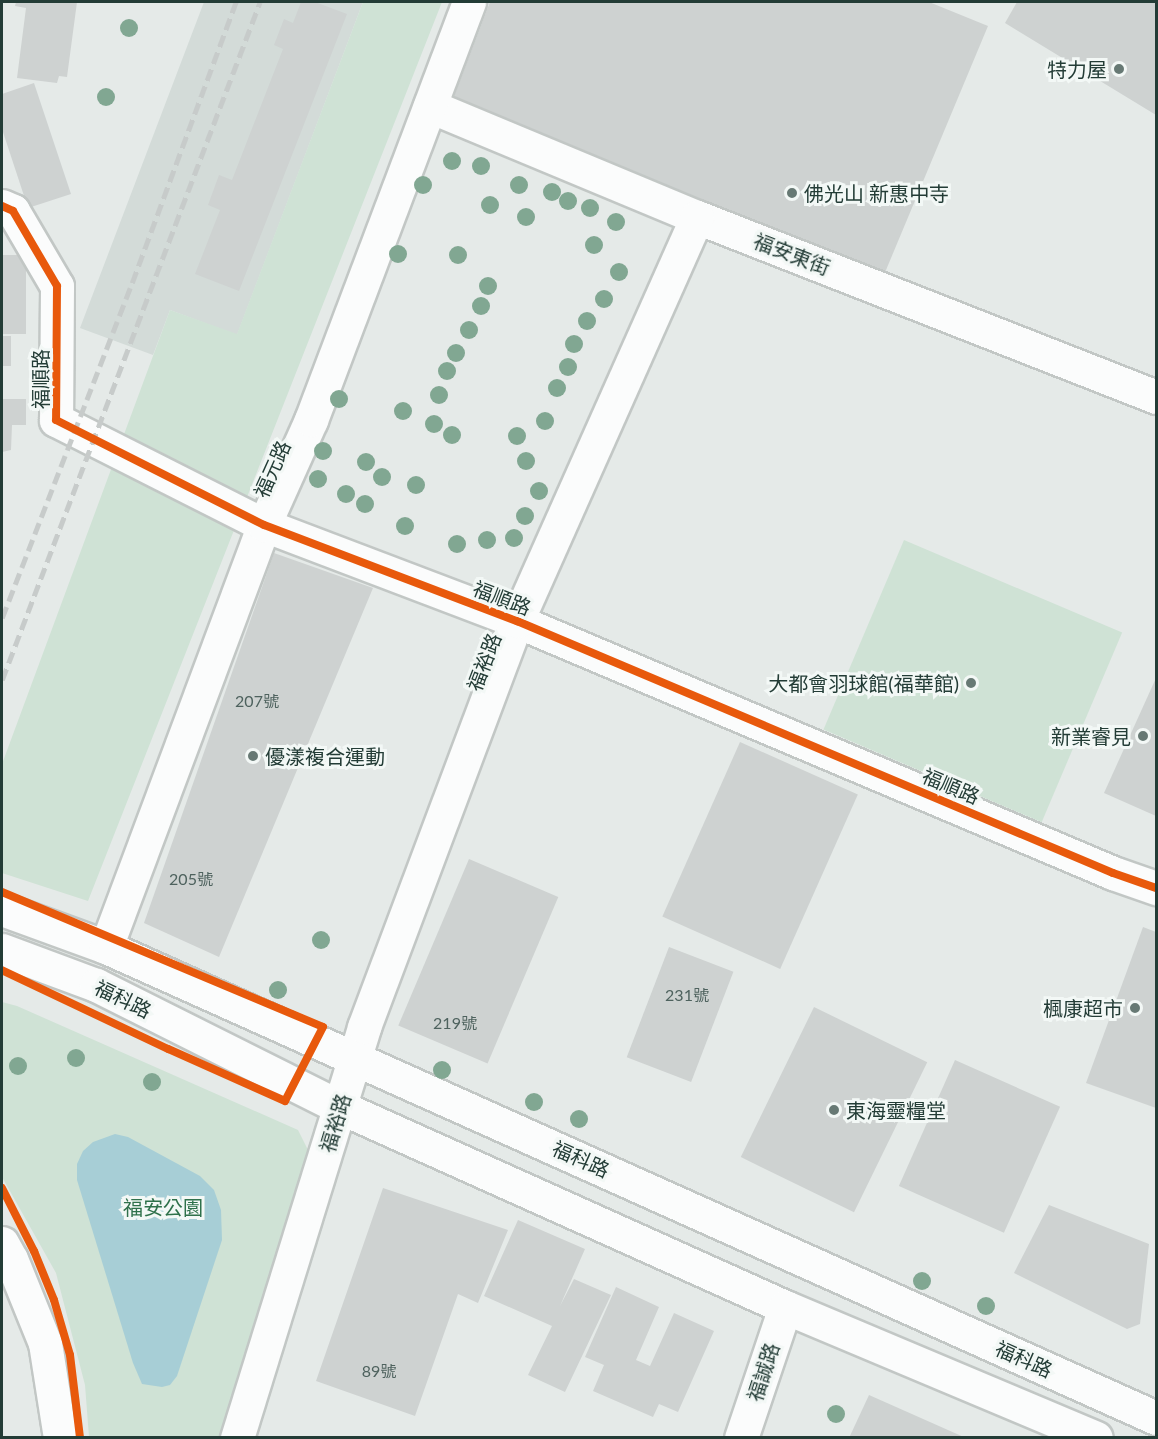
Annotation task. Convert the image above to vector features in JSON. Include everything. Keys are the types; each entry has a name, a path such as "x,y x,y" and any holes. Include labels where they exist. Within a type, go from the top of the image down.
{"street":[{"name":"福元路","path":"106,946 264,525 311,420 469,2"},
{"name":"福安東街","path":"430,106 697,217 1156,397"},
{"name":"福順路","path":"2,206 13,211 57,286 56,420 264,525 518,621 1113,873 1156,888"},
{"name":"福裕路","path":"237,1437 368,1016 518,621 697,217"},
{"name":"福科路","path":"2,909 106,946 1156,1418"},
{"name":"福科路","path":"2,950 96,985 340,1107 785,1307 1096,1437"},
{"path":"2,1243 11,1259 45,1343 60,1437"},
{"name":"福誠路","path":"741,1437 785,1307"}],"shaded area":[{"path":"204,2 363,2 237,335 170,310 153,355 80,328"}],"green space":[{"path":"363,2 442,2 88,901 2,873 2,764 170,310 237,334"},
{"name":"大都會羽球館(福華館)","path":"904,540 1122,633 1042,822 824,730"},
{"name":"福安公園","path":"2,1002 17,1006 298,1130 309,1152 223,1437 89,1437 85,1385 56,1273 2,1177"}],"water":[{"path":"115,1134 128,1137 200,1176 214,1190 221,1210 222,1240 177,1376 170,1385 162,1387 142,1384 133,1363 77,1180 77,1164 83,1151 93,1142"}],"building":[{"path":"16,2 77,2 67,77 59,76 57,83 17,78 26,8 15,6"},
{"path":"301,2 315,2 347,14 239,291 195,274 220,210 208,205 219,175 232,180 283,49 274,45 284,19 293,23"},
{"name":"佛光山 新惠中寺","path":"490,2 929,2 988,26 881,282 451,104"},
{"name":"特力屋","path":"1017,2 1156,2 1156,115 1005,23"},
{"path":"34,83 71,194 28,208 2,129 2,94"},
{"path":"2,255 26,255 26,334 2,334"},
{"path":"2,336 11,336 11,366 2,366"},
{"path":"2,399 26,399 26,425 12,425 11,450 2,452"},
{"name":"優漾複合運動","path":"274,553 373,588 219,957 144,923"},
{"name":"新業睿見","path":"1156,678 1156,816 1104,793"},
{"path":"740,742 858,794 780,969 662,916"},
{"path":"469,859 558,897 488,1064 398,1026"},
{"name":"楓康超市","path":"1143,927 1156,932 1156,1108 1086,1083"},
{"path":"669,947 733,972 691,1082 627,1057"},
{"name":"東海靈糧堂","path":"814,1007 927,1062 854,1212 741,1157"},
{"path":"955,1060 1060,1107 1004,1233 899,1186"},
{"path":"383,1188 508,1230 478,1303 458,1294 415,1416 316,1381"},
{"path":"1049,1205 1149,1244 1140,1324 1127,1329 1014,1273"},
{"path":"518,1220 585,1249 560,1306 574,1279 611,1295 565,1392 528,1375 552,1326 484,1296"},
{"path":"616,1287 659,1307 636,1360 650,1366 674,1313 714,1331 678,1412 659,1404 653,1417 593,1391 604,1365 585,1357"},
{"path":"869,1395 966,1438 849,1438"}],"railway":[{"path":"2,618 132,283 236,2"},
{"path":"2,680 260,2"}],"cycle path":[{"path":"2,206 13,211 57,286 56,420 264,525 517,621 1113,873 1156,888"},
{"path":"2,892 323,1027 285,1101 168,1049 2,970"},
{"path":"2,1188 34,1251 54,1300 70,1355 80,1438"}],"place":[{"name":"特力屋","path":"1119,69"},
{"name":"佛光山 新惠中寺","path":"792,193"},
{"name":"大都會羽球館(福華館)","path":"971,683"},
{"name":"新業睿見","path":"1143,736"},
{"name":"優漾複合運動","path":"253,756"},
{"name":"楓康超市","path":"1135,1008"},
{"name":"東海靈糧堂","path":"834,1110"}]}
